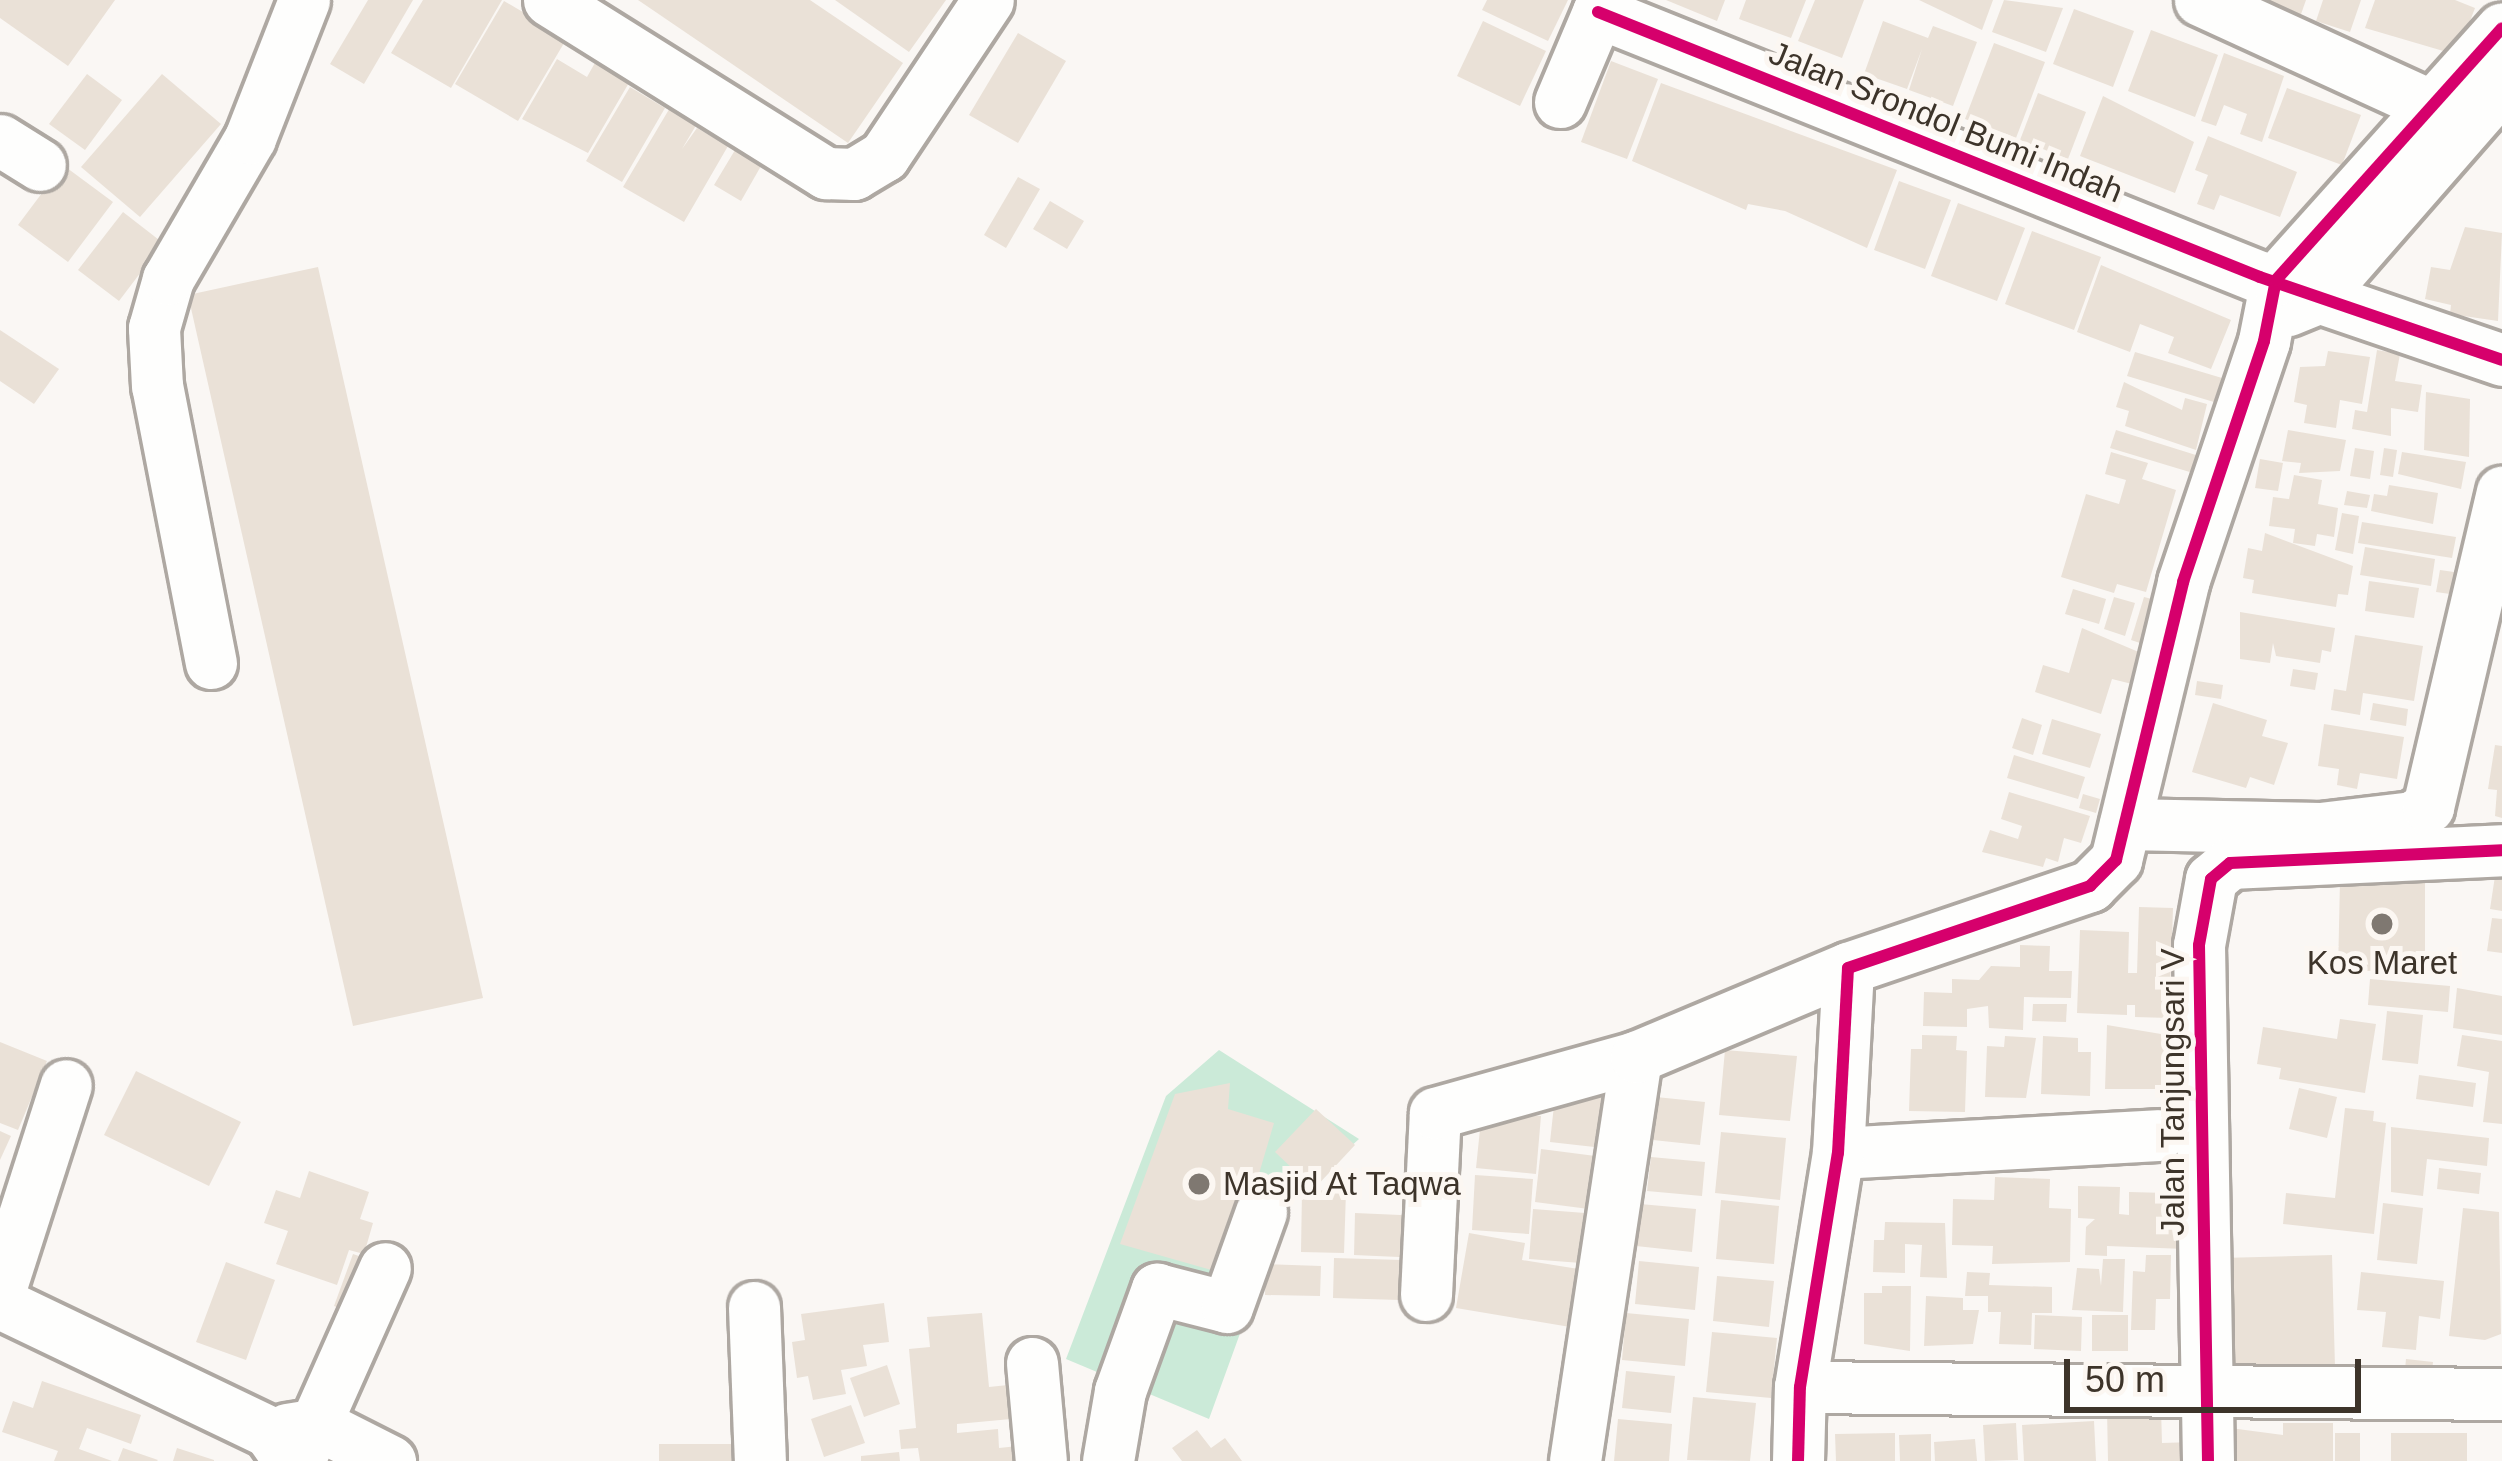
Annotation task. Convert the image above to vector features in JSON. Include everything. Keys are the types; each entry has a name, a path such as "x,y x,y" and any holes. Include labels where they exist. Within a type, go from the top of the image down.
{"street":[{"path":"211,664 157,386 154,328 168,279 250,138 304,0"},
{"path":"549,0 826,173 854,174 884,156 988,0"},
{"path":"1426,1294 1435,1113 1636,1057 1848,968 2090,886 2116,860 2183,582 2288,298 2483,77 2200,0"},
{"name":"Jalan Srondol Bumi Indah","path":"1560,102 1600,6 2288,298 2502,360"},
{"path":"2125,824 2320,828 2412,817 2428,807 2502,492"},
{"name":"Jalan Tanjungsari V","path":"2208,1461 2203,1388 2199,945 2211,879 2230,863 2502,850"},
{"path":"1798,1461 1800,1388 1838,1153 1848,968"},
{"path":"1575,1461 1636,1057"},
{"path":"0,1290 66,1085"},
{"path":"1838,1153 2158,1135"},
{"path":"1032,1363 1042,1442 1111,1425 1159,1288 1206,1308 1227,1307 1261,1212"},
{"path":"293,1444 385,1268"},
{"path":"0,1303 293,1444 390,1461"},
{"path":"754,1307 760,1461"},
{"path":"1800,1388 2502,1394"}],"green space":[{"path":"1219,1050 1359,1139 1287,1204 1209,1419 1066,1359 1166,1096"}],"building":[{"path":"0,0 115,0 68,66 0,18"},
{"path":"368,0 413,0 364,84 330,64"},
{"path":"423,0 502,0 451,88 391,53"},
{"path":"638,0 810,0 903,63 848,143"},
{"path":"835,0 946,0 909,52"},
{"path":"1487,0 1568,0 1548,41 1482,10"},
{"path":"1666,0 1725,0 1717,21"},
{"path":"1746,0 1806,0 1791,38 1739,19"},
{"path":"1815,0 1864,0 1842,58 1798,41"},
{"path":"1919,0 1993,0 1982,30"},
{"path":"2004,0 2063,8 2046,52 1992,32"},
{"path":"2254,0 2306,0 2300,17"},
{"path":"2323,0 2361,0 2350,32 2316,21"},
{"path":"2375,0 2455,0 2475,8 2457,55 2365,28"},
{"path":"504,1 567,38 518,121 455,84"},
{"path":"2074,9 2134,31 2113,87 2053,64"},
{"path":"1483,21 1546,51 1520,106 1457,76"},
{"path":"1883,21 1928,38 1933,26 1977,42 1953,106 1909,90 1922,49 1907,89 1864,74"},
{"path":"2151,30 2218,55 2195,117 2128,91"},
{"path":"1018,33 1066,61 1018,143 969,115"},
{"path":"1994,43 2045,62 2016,138 1965,119"},
{"path":"2224,53 2284,76 2262,142 2240,134 2247,114 2224,105 2216,126 2201,121"},
{"path":"557,59 587,77 596,61 630,81 588,153 522,119"},
{"path":"1611,61 1658,79 1627,159 1581,142"},
{"path":"87,74 122,100 85,150 49,124"},
{"path":"162,74 221,124 140,217 81,167"},
{"path":"1661,83 1897,170 1867,248 1785,211 1748,204 1746,210 1632,161"},
{"path":"630,87 665,108 622,182 586,161"},
{"path":"2287,88 2361,115 2342,165 2268,138"},
{"path":"2038,93 2086,112 2068,159 2020,140"},
{"path":"2103,96 2194,142 2175,193 2080,156"},
{"path":"671,106 698,122 682,149 697,128 728,146 684,222 623,187"},
{"path":"2208,136 2297,172 2280,217 2220,195 2214,210 2197,204 2208,175 2195,170"},
{"path":"735,150 761,166 741,201 714,185"},
{"path":"63,165 113,202 68,262 18,225"},
{"path":"1018,177 1040,189 1006,248 984,235"},
{"path":"1899,181 1951,200 1925,269 1874,250"},
{"path":"1050,201 1084,221 1067,249 1033,229"},
{"path":"1958,203 2025,228 1997,301 1931,276"},
{"path":"123,212 163,243 119,301 78,270"},
{"path":"2465,227 2502,233 2498,321 2450,314 2451,305 2425,299 2431,267 2450,270"},
{"path":"2032,231 2101,257 2074,330 2005,304"},
{"path":"2101,265 2231,320 2211,369 2168,353 2174,337 2140,324 2130,352 2077,332"},
{"path":"318,267 483,998 353,1026 188,295"},
{"path":"0,330 59,369 34,404 0,381"},
{"path":"2377,350 2400,354 2395,381 2422,385 2418,412 2391,408 2391,436 2352,429 2355,410 2367,412"},
{"path":"2328,351 2370,357 2362,404 2340,400 2336,428 2304,423 2307,405 2294,402 2300,367 2325,366"},
{"path":"2135,352 2222,378 2214,402 2127,376"},
{"path":"2124,382 2182,410 2185,398 2207,404 2196,450 2125,426 2129,411 2116,407"},
{"path":"2426,392 2470,399 2469,457 2424,450"},
{"path":"2116,430 2199,456 2193,473 2110,448"},
{"path":"2288,430 2346,440 2340,471 2299,473 2301,463 2282,461"},
{"path":"2355,448 2374,451 2370,479 2350,476"},
{"path":"2384,448 2397,450 2393,477 2380,475"},
{"path":"2111,452 2148,463 2142,479 2176,490 2146,592 2117,584 2114,593 2061,577 2086,494 2119,504 2126,480 2105,474"},
{"path":"2402,452 2466,462 2461,489 2398,474"},
{"path":"2260,459 2283,463 2278,491 2255,488"},
{"path":"2294,475 2322,480 2318,504 2338,508 2334,537 2317,534 2315,546 2293,543 2295,529 2269,526 2273,497 2289,499"},
{"path":"2389,485 2438,493 2433,524 2371,511 2374,494 2387,496"},
{"path":"2347,491 2370,495 2367,508 2344,505"},
{"path":"2342,513 2359,516 2353,554 2335,550"},
{"path":"2362,522 2456,537 2452,558 2358,543"},
{"path":"2265,533 2353,566 2348,595 2338,594 2336,607 2252,593 2254,580 2243,578 2248,548 2262,551"},
{"path":"2365,547 2435,559 2431,586 2360,575"},
{"path":"2440,570 2461,573 2457,595 2436,592"},
{"path":"2369,581 2419,588 2414,618 2365,611"},
{"path":"2073,589 2106,599 2099,624 2065,614"},
{"path":"2114,597 2135,603 2125,636 2104,629"},
{"path":"2144,597 2160,601 2146,645 2131,640"},
{"path":"2240,612 2335,628 2331,652 2322,650 2320,663 2276,656 2273,643 2270,663 2240,659"},
{"path":"2082,628 2141,653 2132,684 2112,679 2101,714 2035,692 2043,665 2069,673"},
{"path":"2355,635 2423,646 2414,701 2363,693 2360,715 2331,710 2334,689 2346,691"},
{"path":"2293,669 2318,673 2315,690 2290,686"},
{"path":"2197,681 2223,685 2221,699 2195,695"},
{"path":"2213,703 2267,720 2262,736 2288,743 2274,785 2250,777 2246,788 2192,772"},
{"path":"2373,703 2408,709 2406,726 2370,720"},
{"path":"2022,718 2042,725 2033,755 2012,748"},
{"path":"2052,719 2101,734 2090,768 2042,754"},
{"path":"2324,724 2404,737 2397,779 2360,773 2357,789 2337,785 2339,769 2318,766"},
{"path":"2495,745 2502,746 2502,818 2495,816 2497,790 2488,789"},
{"path":"2014,755 2085,777 2078,799 2007,778"},
{"path":"2009,792 2090,816 2081,843 2064,838 2058,862 2046,858 2043,867 1982,852 1990,830 2018,839 2022,826 2001,819"},
{"path":"2083,794 2100,799 2096,813 2079,808"},
{"name":"Kos Maret","path":"2425,870 2425,969 2338,972 2340,880"},
{"path":"2495,876 2502,877 2502,911 2490,909"},
{"path":"2139,907 2173,908 2172,941 2191,942 2191,964 2171,963 2169,1018 2135,1017 2135,1005 2127,1005 2127,1015 2077,1013 2080,930 2129,932 2128,973 2137,973"},
{"path":"2492,918 2502,919 2502,953 2487,951"},
{"path":"2020,945 2050,946 2049,971 2072,971 2071,998 2024,997 2023,1030 1989,1028 1988,1006 1967,1009 1967,1027 1923,1026 1924,992 1952,993 1952,979 1979,980 1991,966 2020,967"},
{"path":"2370,979 2450,986 2448,1012 2368,1005"},
{"path":"2457,988 2502,996 2502,1035 2453,1028"},
{"path":"2033,1004 2067,1004 2066,1022 2032,1021"},
{"path":"2387,1011 2423,1015 2418,1064 2382,1060"},
{"path":"2340,1019 2376,1024 2365,1093 2279,1079 2281,1068 2257,1064 2263,1027 2337,1039"},
{"path":"2107,1025 2173,1036 2171,1089 2105,1089"},
{"path":"1922,1035 1957,1036 1956,1050 1967,1051 1965,1112 1909,1111 1911,1049 1922,1049"},
{"path":"2462,1035 2502,1041 2502,1124 2483,1122 2489,1072 2457,1066"},
{"path":"2005,1036 2036,1038 2026,1098 1985,1097 1987,1046 2004,1047"},
{"path":"2043,1036 2078,1038 2078,1052 2091,1052 2090,1096 2041,1094"},
{"path":"0,1042 47,1061 18,1130 0,1123"},
{"path":"1725,1050 1797,1056 1790,1121 1719,1115"},
{"path":"136,1071 241,1122 209,1186 104,1135"},
{"path":"2419,1075 2476,1083 2473,1107 2416,1099"},
{"name":"Masjid At Taqwa","path":"1230,1083 1228,1109 1274,1123 1229,1275 1120,1244 1175,1094"},
{"path":"1556,1087 1617,1093 1612,1149 1550,1142"},
{"path":"2299,1088 2337,1097 2327,1138 2289,1129"},
{"path":"1656,1097 1705,1102 1700,1145 1653,1140"},
{"path":"2345,1108 2374,1111 2373,1121 2386,1123 2374,1234 2283,1224 2286,1193 2335,1198"},
{"path":"1316,1109 1355,1145 1314,1189 1275,1152"},
{"path":"1482,1110 1541,1116 1536,1174 1476,1168"},
{"path":"2391,1127 2489,1138 2487,1166 2427,1159 2423,1196 2391,1192"},
{"path":"0,1131 11,1136 0,1160"},
{"path":"1721,1132 1786,1138 1780,1200 1715,1193"},
{"path":"1541,1149 1611,1158 1604,1211 1535,1202"},
{"path":"1651,1157 1705,1162 1702,1196 1647,1191"},
{"path":"2171,1168 2199,1170 2197,1205 2169,1204"},
{"path":"2439,1168 2481,1173 2479,1194 2437,1189"},
{"path":"309,1171 369,1192 360,1219 373,1223 364,1254 349,1250 337,1285 276,1264 288,1231 264,1223 276,1190 300,1198"},
{"path":"1475,1175 1533,1179 1529,1234 1472,1230"},
{"path":"1995,1177 2050,1179 2049,1208 2071,1209 2070,1262 1992,1264 1993,1246 1952,1245 1953,1199 1994,1200"},
{"path":"2078,1186 2120,1187 2119,1214 2129,1215 2129,1192 2167,1193 2167,1208 2186,1208 2185,1249 2107,1246 2107,1256 2085,1255 2086,1227 2095,1219 2078,1218"},
{"path":"1302,1190 1346,1191 1344,1253 1301,1252"},
{"path":"1721,1200 1779,1206 1774,1264 1716,1259"},
{"path":"2383,1203 2423,1208 2417,1264 2377,1260"},
{"path":"1640,1204 1696,1209 1692,1252 1636,1246"},
{"path":"2463,1208 2499,1212 2501,1334 2485,1340 2449,1336"},
{"path":"1533,1209 1598,1214 1594,1264 1529,1259"},
{"path":"1355,1213 1423,1216 1421,1258 1354,1255"},
{"path":"1885,1222 1945,1223 1947,1278 1920,1277 1922,1245 1905,1244 1905,1273 1873,1272 1874,1240 1884,1240"},
{"path":"1469,1233 1525,1243 1522,1260 1591,1271 1582,1329 1456,1308"},
{"path":"353,1254 376,1262 357,1315 334,1306"},
{"path":"2146,1255 2171,1255 2170,1299 2156,1299 2155,1330 2131,1330 2133,1271 2145,1272"},
{"path":"2332,1255 2335,1367 2224,1370 2222,1258"},
{"path":"1334,1258 1402,1260 1400,1300 1333,1298"},
{"path":"2103,1259 2125,1259 2123,1312 2072,1310 2077,1268 2099,1269 2101,1286"},
{"path":"1639,1261 1699,1267 1695,1310 1635,1304"},
{"path":"226,1262 275,1280 246,1360 196,1342"},
{"path":"1266,1264 1321,1266 1320,1296 1265,1295"},
{"path":"1967,1272 1990,1273 1989,1285 2052,1287 2052,1313 2032,1313 2031,1345 1999,1344 2001,1312 1988,1312 1988,1296 1965,1296"},
{"path":"2361,1272 2444,1281 2440,1319 2419,1316 2416,1350 2382,1347 2386,1312 2357,1310"},
{"path":"1717,1276 1774,1281 1769,1327 1713,1321"},
{"path":"1882,1286 1911,1286 1910,1351 1864,1344 1864,1293 1882,1293"},
{"path":"1926,1296 1963,1298 1963,1310 1979,1310 1973,1344 1924,1346"},
{"path":"884,1303 889,1342 863,1345 867,1366 841,1370 846,1394 813,1400 808,1376 797,1378 792,1342 805,1340 801,1314"},
{"path":"982,1313 989,1387 1008,1385 1011,1419 957,1424 957,1433 998,1429 999,1448 1018,1446 1019,1461 920,1461 918,1448 901,1449 899,1430 916,1428 909,1349 930,1347 927,1317"},
{"path":"1626,1313 1689,1319 1685,1366 1622,1360"},
{"path":"2035,1315 2082,1317 2081,1351 2034,1349"},
{"path":"2092,1315 2128,1315 2128,1351 2092,1351"},
{"path":"1712,1332 1777,1338 1771,1398 1706,1392"},
{"path":"2406,1359 2433,1362 2431,1383 2404,1380"},
{"path":"887,1365 900,1404 864,1417 850,1378"},
{"path":"1626,1371 1675,1376 1671,1413 1622,1408"},
{"path":"42,1381 141,1415 131,1444 87,1428 79,1449 112,1461 54,1461 58,1451 2,1432 13,1401 33,1408"},
{"path":"1693,1397 1756,1403 1750,1461 1687,1460"},
{"path":"851,1405 865,1443 824,1457 811,1419"},
{"path":"2161,1408 2162,1443 2194,1442 2195,1461 2108,1461 2107,1410"},
{"path":"1618,1419 1672,1424 1669,1461 1614,1461"},
{"path":"2094,1421 2096,1461 2024,1461 2022,1425"},
{"path":"2016,1423 2018,1460 1985,1461 1983,1425"},
{"path":"2283,1423 2333,1423 2333,1461 2230,1461 2230,1428 2283,1435"},
{"path":"1197,1430 1211,1448 1225,1438 1242,1461 1182,1461 1172,1448"},
{"path":"1895,1433 1895,1461 1836,1461 1835,1434"},
{"path":"2335,1433 2360,1433 2360,1461 2335,1461"},
{"path":"2391,1433 2467,1433 2467,1461 2391,1461"},
{"path":"1931,1434 1931,1461 1900,1461 1899,1435"},
{"path":"1975,1439 1977,1461 1935,1461 1934,1442"},
{"path":"659,1444 745,1444 745,1461 659,1461"},
{"path":"123,1448 158,1460 118,1461"},
{"path":"177,1448 214,1460 214,1461 173,1461"},
{"path":"899,1452 900,1461 861,1461 861,1456"}],"cycle path":[{"path":"1598,12 2260,277 2502,360"},
{"path":"1798,1461 1800,1387 1838,1153 1848,968 2090,886 2116,860 2183,582 2264,341 2276,280 2502,28"},
{"path":"2208,1461 2199,945 2211,879 2230,863 2502,850"}],"place":[{"name":"Kos Maret","path":"2382,924"},
{"name":"Masjid At Taqwa","path":"1199,1184"}]}
